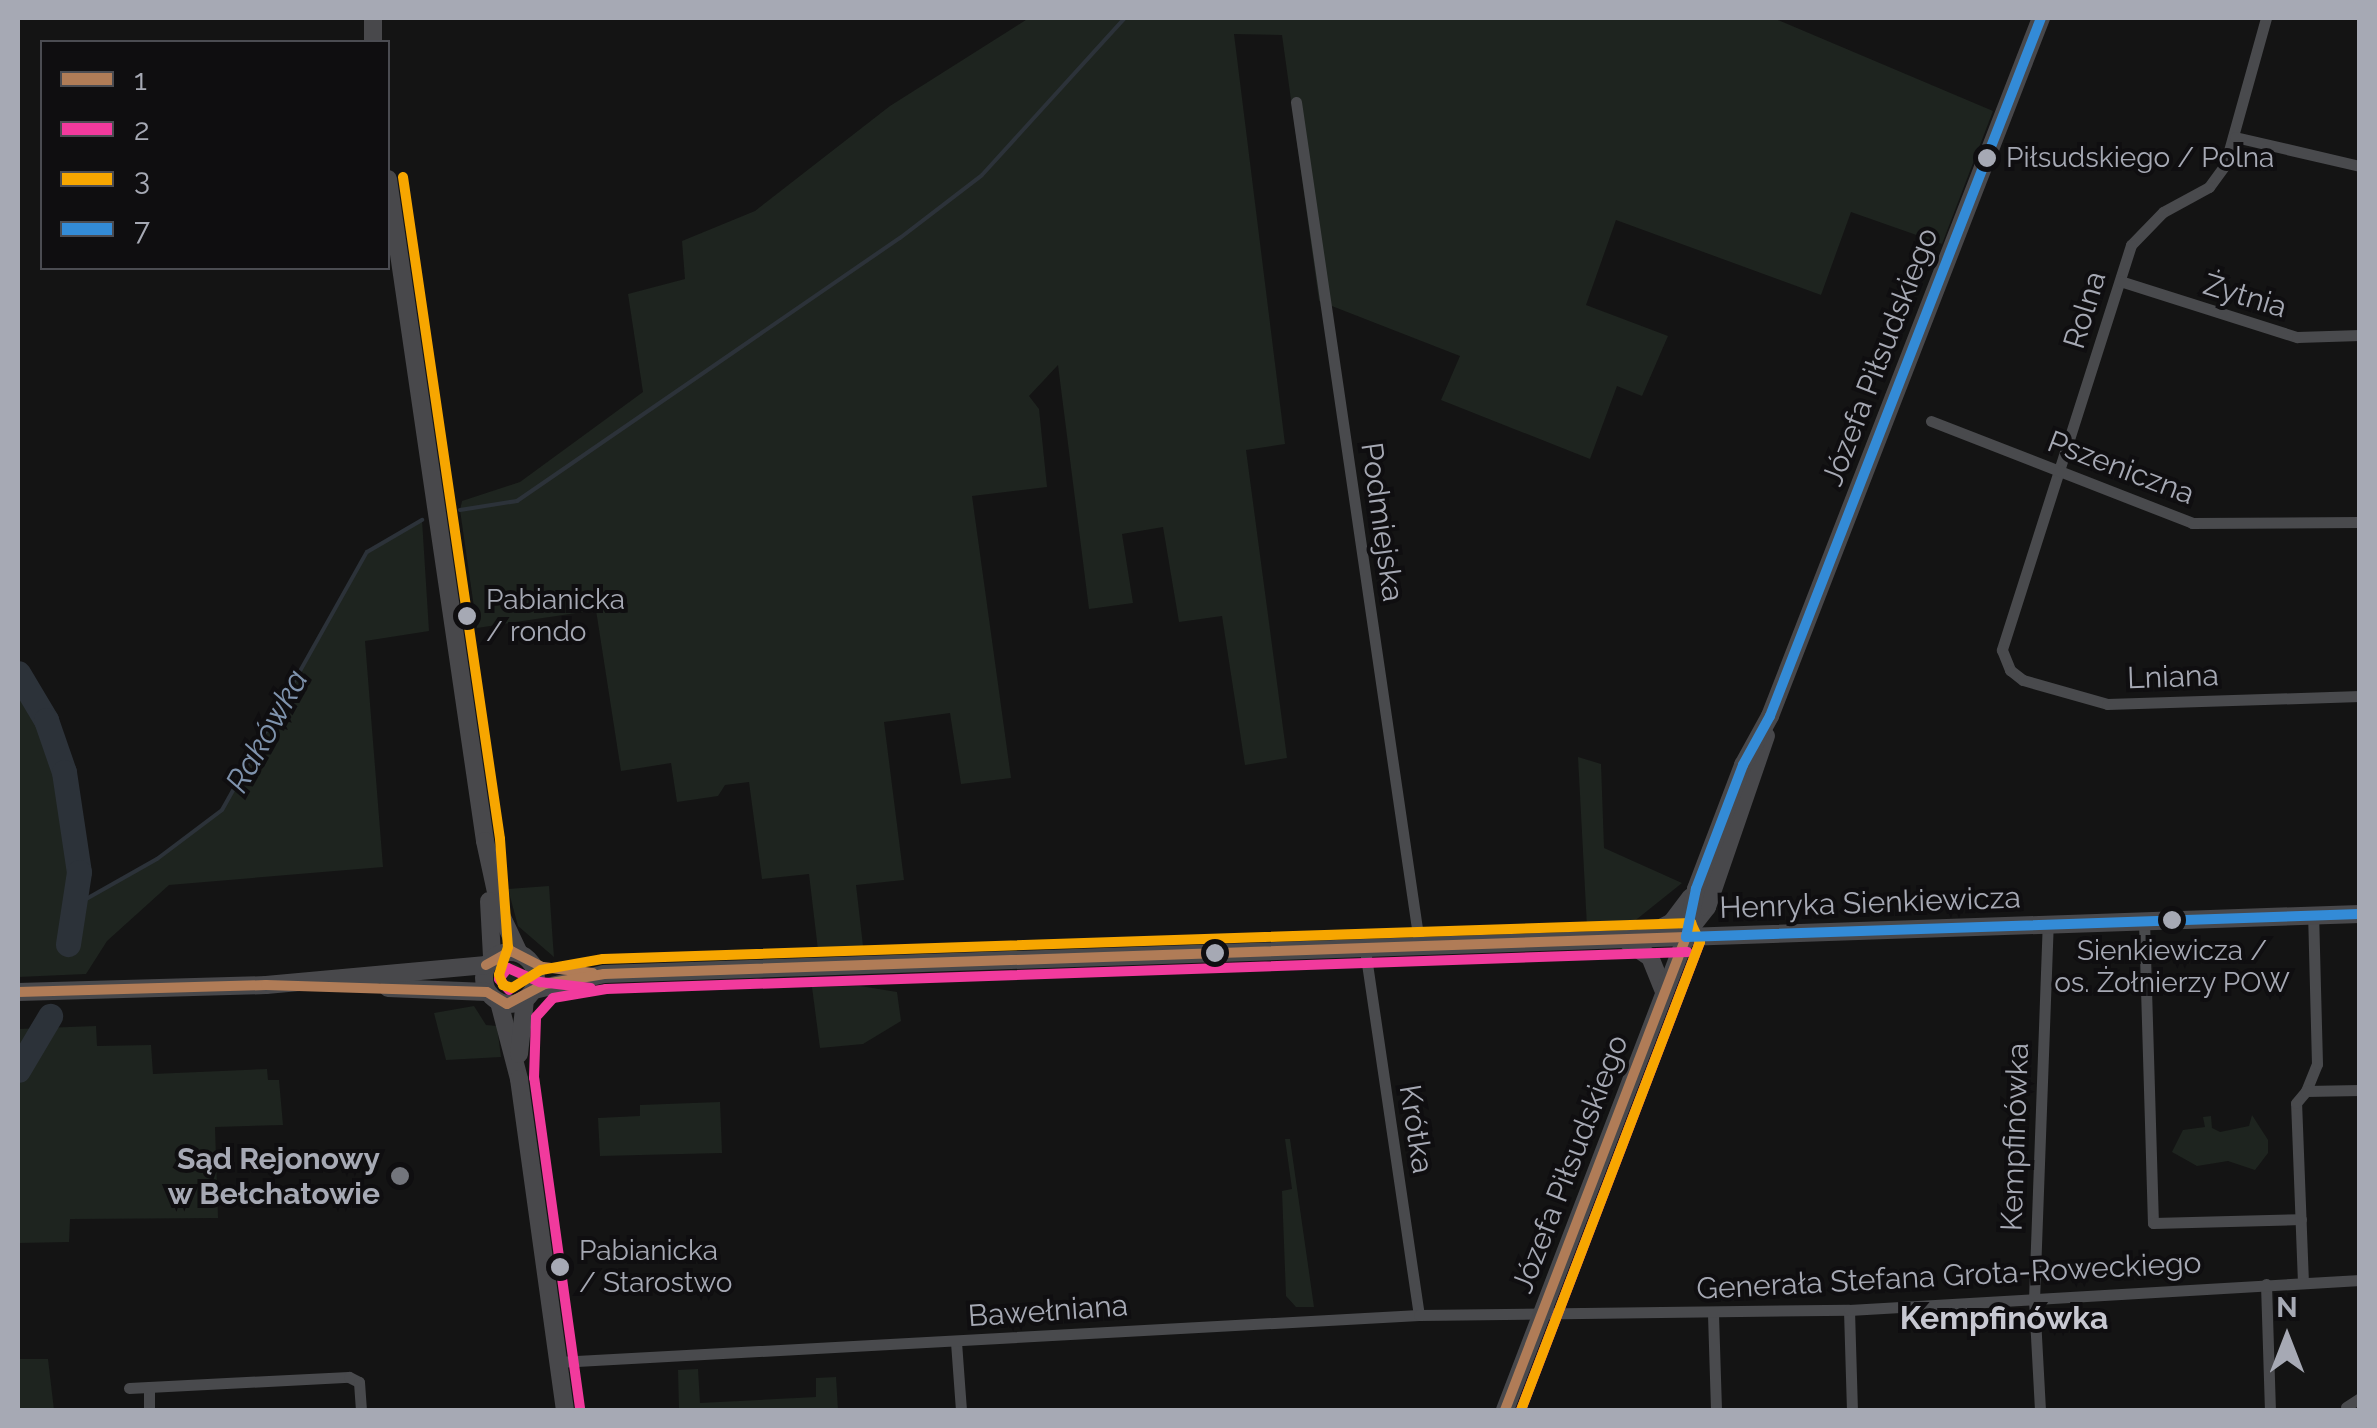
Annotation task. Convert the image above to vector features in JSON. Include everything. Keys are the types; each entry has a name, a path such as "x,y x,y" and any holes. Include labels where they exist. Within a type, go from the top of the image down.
{"main road":[{"name":"Józefa Piłsudskiego","path":"1686,936 1707,907 1770,716 2040,18"},
{"path":"390,193 485,841 501,915 526,958 529,995 518,1079"},
{"name":"Józefa Piłsudskiego","path":"1505,1410 1686,936 1696,888 1743,765 1770,716"},
{"path":"485,841 493,997 518,1079 565,1410"},
{"path":"1664,992 1650,958 1629,942 1672,922 1696,888"},
{"path":"1707,907 1725,935"},
{"name":"Henryka Sienkiewicza","path":"266,984 526,958 604,974 1629,942 1686,936 2360,914"},
{"name":"Henryka Sienkiewicza","path":"266,984 493,997 529,995 604,974"},
{"path":"18,992 266,984"}],"street":[{"name":"Rolna","path":"2003,656 2006,628 2120,281 2145,226 2209,187 2234,137 2266,18"},
{"name":"Podmiejska","path":"1296,102 1420,948"},
{"path":"2234,137 2360,166"},
{"name":"Żytnia","path":"2120,281 2297,338 2360,335"},
{"name":"Pszeniczna","path":"1931,420 2205,525 2360,522"},
{"name":"Lniana","path":"2003,656 2023,680 2108,704 2360,696"},
{"path":"2303,1282 2294,1113 2317,1064 2313,915"},
{"path":"2144,921 2153,1223 2301,1219"},
{"name":"Kempfinówka","path":"2040,1410 2034,1300 2048,924"},
{"name":"Krótka","path":"1365,950 1419,1316"},
{"path":"2306,1091 2360,1090"},
{"name":"Generała Stefana Grota-Roweckiego","path":"1541,1317 1849,1310 2360,1280"},
{"path":"2266,1284 2270,1410"},
{"path":"1849,1310 1852,1410"},
{"path":"1712,1314 1716,1410"},
{"name":"Bawełniana","path":"558,1362 1419,1316 1541,1317"},
{"path":"956,1342 962,1410"},
{"path":"129,1388 349,1377 359,1382 361,1410"},
{"path":"149,1387 149,1410"},
{"path":"2346,1408 2360,1398"}],"shaded area":[{"path":"1029,18 1773,18 1993,111 1942,244 1851,212 1821,295 1616,220 1586,305 1668,336 1642,396 1617,386 1590,459 1441,400 1460,356 1319,301 1282,35 1234,34 1285,444 1246,450 1287,758 1245,765 1222,616 1179,622 1163,527 1122,534 1133,603 1089,609 1058,365 1029,396 1039,409 1047,487 972,496 1011,778 961,784 950,713 884,722 904,880 856,885 863,946 818,950 809,874 762,879 749,782 725,785 718,796 677,802 671,763 621,771 596,610 477,628 460,510 462,501 520,482 643,392 628,294 685,279 682,241 755,211 890,106"},
{"path":"422,520 429,631 365,641 383,867 169,885 107,941 86,974 18,977 18,673 46,720 64,772 79,872 73,906 157,859 222,810 367,552"},
{"path":"1578,757 1601,764 1604,848 1682,883 1627,927 1587,927"},
{"path":"549,886 554,957 518,926 508,889"},
{"path":"510,963 521,967 525,978 521,989 510,993 499,989 495,978 499,967"},
{"path":"860,986 897,992 901,1021 863,1044 820,1048 812,987"},
{"path":"474,1006 486,1025 497,1026 501,1057 446,1060 434,1013"},
{"path":"96,1026 97,1046 151,1045 153,1074 267,1069 268,1080 279,1080 283,1125 215,1127 218,1218 70,1219 69,1242 18,1243 18,1029"},
{"path":"720,1102 722,1153 600,1156 598,1118 640,1116 640,1105"},
{"path":"2252,1115 2268,1140 2268,1153 2255,1170 2228,1161 2197,1166 2172,1152 2183,1130 2205,1127 2203,1117 2211,1116 2212,1128 2220,1132 2249,1126"},
{"path":"1285,1139 1290,1139 1314,1307 1296,1307 1286,1296 1282,1191 1292,1189"},
{"path":"18,1359 48,1359 54,1410 18,1410"},
{"path":"698,1369 700,1403 816,1397 816,1378 836,1377 838,1410 679,1410 678,1370"}],"waterway":[{"path":"460,510 517,501 900,238 982,175 1125,18"},
{"name":"Rakówka","path":"72,907 157,859 222,810 367,552 422,520"},
{"name":"Rakówka","path":"18,673 46,720 64,772 79,872 68,944"},
{"name":"Rakówka","path":"18,1070 50,1016"}],"transit line":[{"name":"7","path":"2041,18 1770,716 1743,765 1696,889 1686,937 2360,914"},
{"name":"3","path":"403,177 500,839 508,947 499,975 503,985 512,988 541,970 603,959 1691,923 1700,942 1521,1410"},
{"name":"1","path":"487,992 507,1004 545,984 604,974 1686,937"},
{"name":"1","path":"1505,1410 1686,937"},
{"name":"2","path":"1521,1410 1700,942"},
{"name":"1","path":"486,965 511,951 543,967 593,973"},
{"name":"2","path":"580,1408 534,1078 536,1017 553,998 606,989 1687,952"},
{"name":"2","path":"509,990 499,979 508,968 540,982 591,988"},
{"name":"1","path":"18,992 266,985 487,992"}],"place":[{"name":"Piłsudskiego / Polna","path":"1987,158"},
{"name":"Pabianicka / rondo","path":"467,616"},
{"name":"Sienkiewicza / os. Żołnierzy POW","path":"2172,920"},
{"name":"Sąd Rejonowy w Bełchatowie","path":"400,1176"},
{"name":"Pabianicka / Starostwo","path":"560,1267"}],"district":[{"name":"Kempfinówka","path":"2004,1318"}]}
